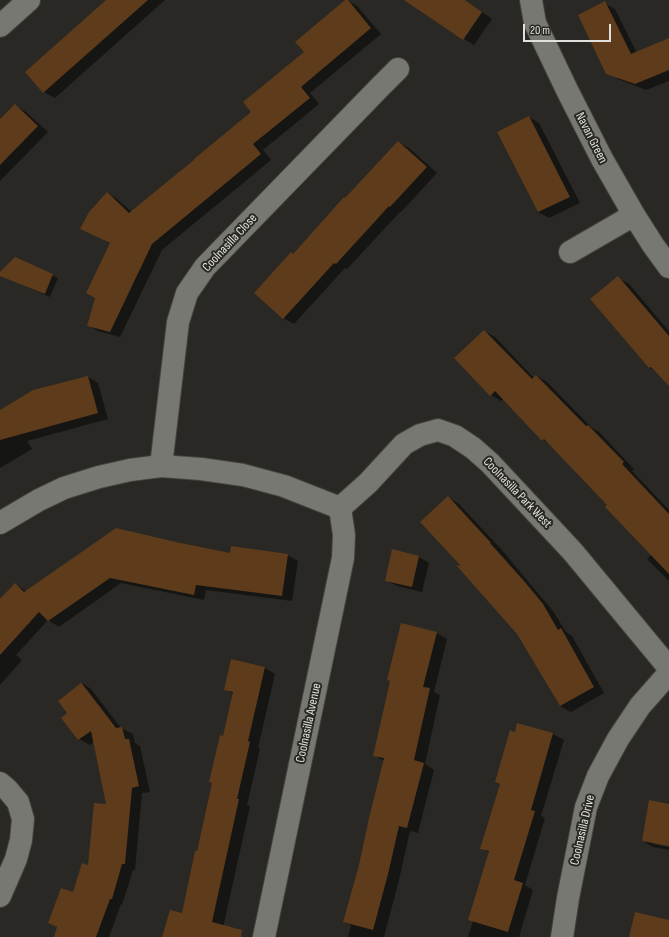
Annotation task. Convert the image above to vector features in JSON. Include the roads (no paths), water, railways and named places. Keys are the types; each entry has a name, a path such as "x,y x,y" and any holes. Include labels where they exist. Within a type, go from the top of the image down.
{"street":[{"path":"0,26 29,0"},
{"name":"Navan Green","path":"531,0 535,23 602,159 634,215 669,267"},
{"name":"Coolnasilla Close","path":"161,466 178,322 187,293 205,268 398,69"},
{"path":"570,252 634,215"},
{"name":"Coolnasilla Park West","path":"340,508 368,483 404,444 420,435 438,430 455,436 473,448 490,463 568,547 669,668"},
{"path":"0,523 39,500 64,488 99,477 130,470 161,466 201,469 243,475 284,486 340,508"},
{"name":"Coolnasilla Avenue","path":"264,937 343,558 344,535 340,508"},
{"name":"Coolnasilla Drive","path":"562,937 586,807 598,776 618,739 640,706 669,673"},
{"path":"0,783 18,802 23,819 16,859 0,896"}]}
